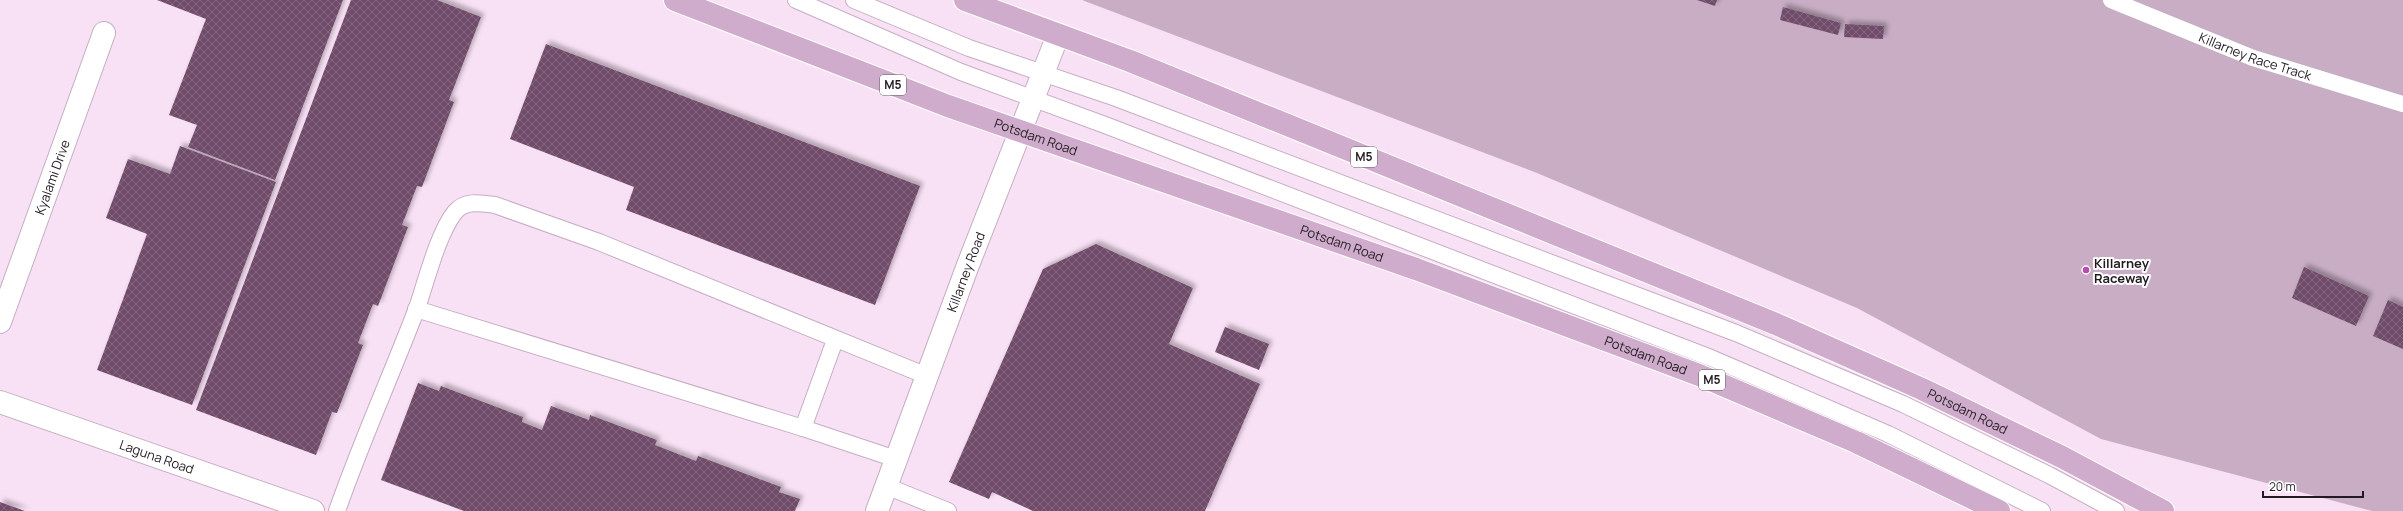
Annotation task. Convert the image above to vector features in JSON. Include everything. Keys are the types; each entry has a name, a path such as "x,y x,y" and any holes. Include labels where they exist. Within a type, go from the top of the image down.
{"main road":[{"name":"Potsdam Road","path":"675,0 1021,132 1416,269 1700,375 1856,442 1999,511"},
{"name":"Potsdam Road","path":"965,0 1130,62 1776,324 1929,392 2062,458 2163,511"}],"street":[{"name":"Kyalami Drive","path":"0,322 104,33"},
{"name":"Killarney Road","path":"877,511 927,376 1058,35"},
{"name":"Laguna Road","path":"0,402 313,511"}],"lane":[{"path":"796,0 961,72 1711,358 1888,434 2042,511"},
{"path":"854,0 969,48 1116,98 1736,333 1902,404 2049,475 2116,511"},
{"name":"Killarney Race Track","path":"2111,0 2253,58 2403,104"},
{"path":"337,511 443,235 455,212 465,205 477,203 495,205 599,242 835,340 927,376"},
{"path":"416,308 802,428 896,459"},
{"path":"802,428 835,340"},
{"path":"886,486 948,511"}],"shaded area":[{"name":"Killarney Raceway","path":"1082,0 2403,0 2403,511 2372,511 2101,439 1857,308 1537,173"}],"building":[{"path":"157,0 343,0 275,180 188,147 197,125 169,115 206,19"},
{"path":"351,0 437,0 481,17 449,100 454,102 422,187 417,186 402,225 408,227 378,306 373,304 358,343 363,345 337,413 332,412 316,455 196,410"},
{"path":"1697,0 1717,0 1715,6"},
{"path":"1783,7 1841,23 1838,35 1780,20"},
{"path":"1845,24 1884,26 1883,39 1844,37"},
{"path":"546,44 920,186 875,305 626,210 634,187 510,139"},
{"path":"180,146 276,182 192,405 97,370 147,234 106,218 128,159 170,174"},
{"path":"1096,244 1193,288 1169,344 1260,384 1205,511 1033,511 992,492 989,499 949,482 1043,269"},
{"path":"2304,267 2369,296 2356,326 2292,298"},
{"path":"2388,300 2403,307 2403,349 2373,336"},
{"path":"1225,327 1269,344 1259,370 1215,352"},
{"path":"418,383 439,391 441,386 523,417 522,422 542,430 551,406 589,420 590,415 657,440 655,445 696,461 698,456 781,487 779,492 800,499 795,511 464,511 381,480"},
{"path":"0,502 25,511 0,511"}],"place":[{"name":"Killarney Raceway","path":"2086,270"}]}
